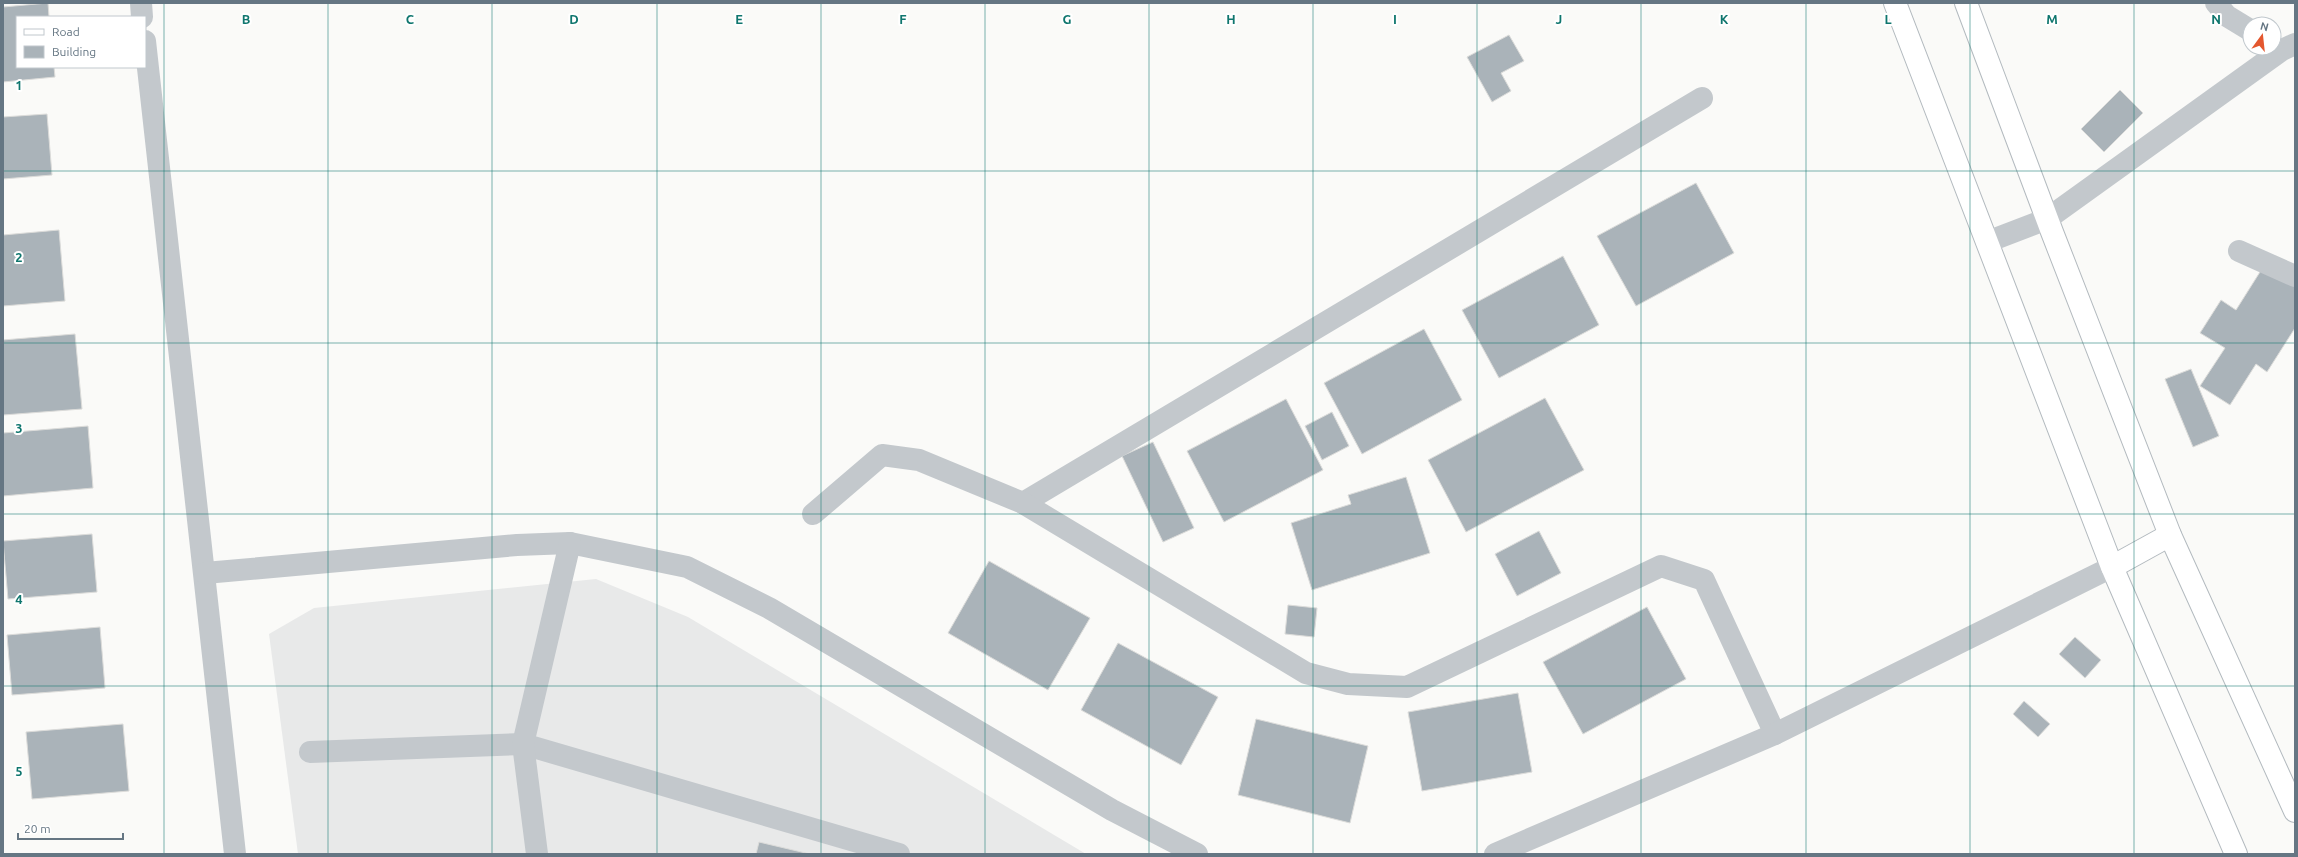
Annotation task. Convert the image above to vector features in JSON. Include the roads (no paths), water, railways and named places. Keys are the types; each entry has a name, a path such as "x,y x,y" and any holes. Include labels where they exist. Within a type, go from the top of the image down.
{"street":[{"path":"141,3 142,16"},
{"path":"1895,3 2112,567 2236,854"},
{"path":"1966,3 2170,535 2295,811"},
{"path":"2216,3 2227,16 2242,25"},
{"path":"1987,242 2048,219 2284,47"},
{"path":"146,50 235,854"},
{"path":"1023,503 1702,98"},
{"path":"2239,251 2295,276"},
{"path":"813,514 882,455 919,460 1023,503 1306,673 1348,684 1407,687 1661,566 1704,580 1775,734"},
{"path":"1494,854 1775,734 2112,567 2170,535"},
{"path":"205,573 517,545 570,543 687,567 762,604 1112,810 1197,854"},
{"path":"537,854 523,744 570,543"},
{"path":"310,752 523,744 899,854"}]}
